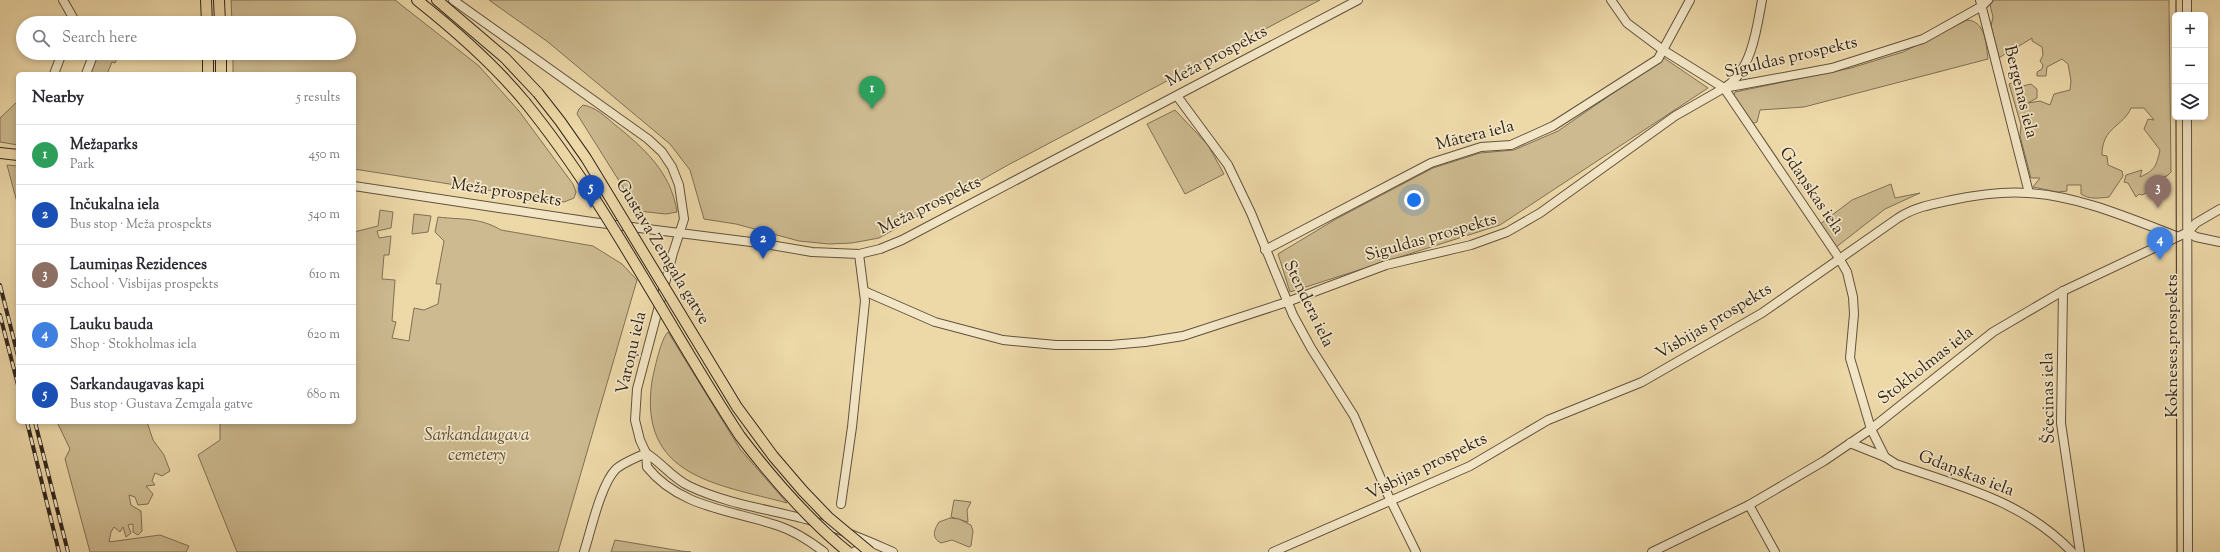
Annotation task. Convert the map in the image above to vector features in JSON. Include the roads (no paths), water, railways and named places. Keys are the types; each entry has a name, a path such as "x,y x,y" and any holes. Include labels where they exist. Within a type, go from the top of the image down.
{"main road":[{"path":"206,0 207,16"},
{"path":"219,0 220,16"},
{"name":"Gustava Zemgala gatve","path":"417,0 474,48 505,78 556,139 740,436 764,468 799,508 848,552"},
{"name":"Gustava Zemgala gatve","path":"437,0 505,58 538,93 560,121 586,158 737,406 773,456 803,491 828,517 870,552"},
{"path":"208,60 208,72"},
{"path":"221,60 221,72"},
{"path":"0,153 16,156"}],"street":[{"path":"63,0 71,16"},
{"name":"Varoņu iela","path":"453,0 648,139 662,152 672,167 680,190 684,219 678,233 637,388 635,420 640,440 646,453"},
{"name":"Meža prospekts","path":"356,186 592,222 759,243 812,252 859,254 880,249 902,240 1358,0"},
{"name":"Gdaņskas iela","path":"1611,0 1628,23 1663,50 1724,88 1839,258 1847,272 1853,297 1850,358 1871,429 1885,457"},
{"name":"Mātera iela","path":"1265,250 1431,163 1481,147 1511,145 1553,126 1658,59 1690,0"},
{"path":"1724,88 1734,81 1753,47 1759,24 1762,0"},
{"path":"2187,0 2187,12"},
{"name":"Siguldas prospekts","path":"864,291 936,322 964,331 1003,340 1056,345 1111,345 1178,337 1287,302 1386,265 1471,245 1507,232 1540,213 1675,116 1724,88 1832,68 1923,39 1983,2"},
{"name":"Bergenas iela","path":"1983,2 2029,193"},
{"path":"55,72 59,60"},
{"path":"87,72 91,60"},
{"name":"Stendera iela","path":"1177,96 1228,165 1251,213 1287,302 1301,331 1349,406 1416,552"},
{"name":"Kokneses prospekts","path":"2187,120 2188,552"},
{"name":"Visbijas prospekts","path":"1273,552 1392,502 1470,466 1548,420 1642,382 1762,313 1839,258 1904,214 1917,208 1970,197 2008,193 2029,193 2102,209 2176,236"},
{"name":"Stokholmas iela","path":"1652,552 1749,505 1824,461 1871,429 1993,332 2063,291 2176,236 2188,232 2196,223 2220,209"},
{"path":"2188,232 2220,242"},
{"path":"841,504 852,427 864,291 859,254"},
{"name":"Ščecinas iela","path":"2063,291 2061,423 2080,552"},
{"name":"Gdaņskas iela","path":"1850,443 1885,457 1896,464 1987,494 2038,522 2072,552"},
{"path":"646,453 656,459 676,478 702,492 815,522 869,541 893,552"},
{"path":"584,552 605,489 612,474 621,465 646,453"},
{"path":"646,453 645,464 662,482 680,495 706,506 780,527 824,552"},
{"path":"1749,505 1775,552"},
{"path":"854,552 869,541"}],"tram line":[{"path":"2176,0 2176,12"},
{"path":"2176,120 2177,552"}],"railway":[{"path":"0,285 16,348"},
{"path":"0,315 16,377"},
{"path":"27,424 59,552"},
{"path":"36,424 68,552"}],"place":[{"name":"Mežaparks","path":"872,109"},
{"name":"Sarkandaugavas kapi","path":"591,208"},
{"name":"Laumiņas Rezidences","path":"2158,208"},
{"name":"Inčukalna iela","path":"763,259"},
{"name":"Lauku bauda","path":"2160,260"}],"park label":[{"name":"Sarkandaugava cemetery","path":"477,446"}]}
